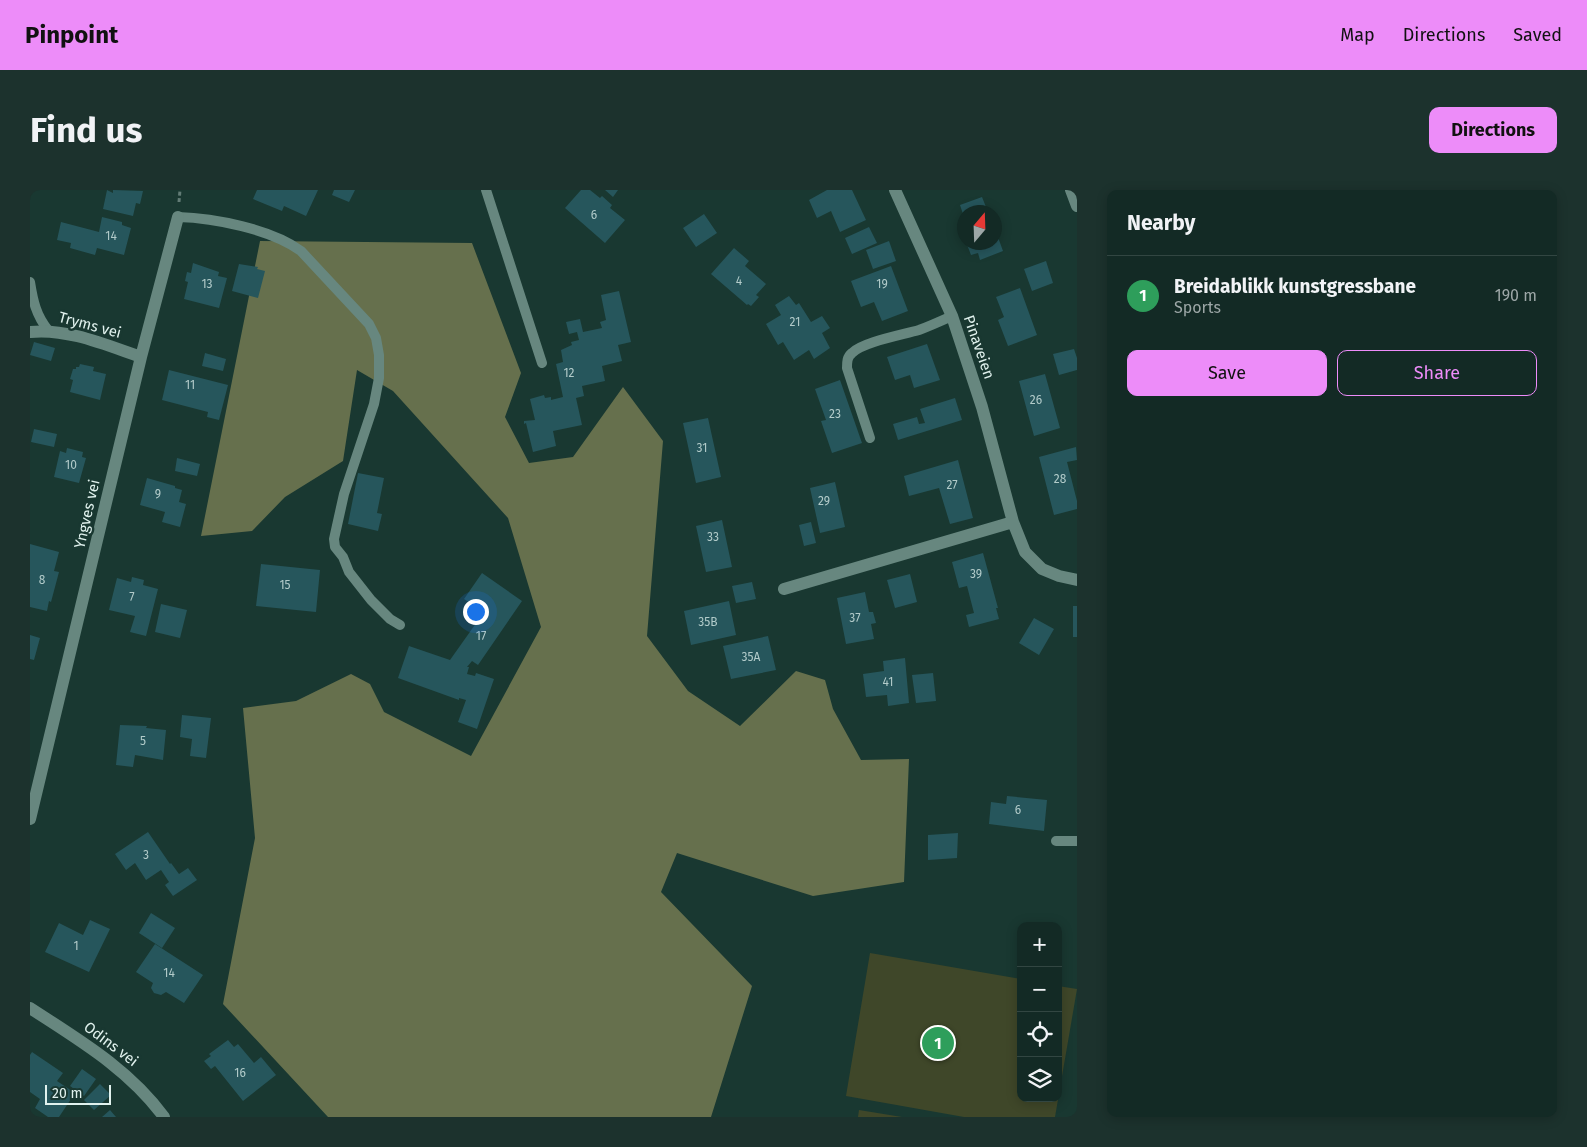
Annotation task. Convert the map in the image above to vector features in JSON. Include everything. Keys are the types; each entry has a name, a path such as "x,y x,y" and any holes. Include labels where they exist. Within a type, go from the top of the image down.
{"street":[{"name":"Pinaveien","path":"895,190 952,316 982,406 1013,522 1025,552 1042,569 1059,576 1077,580"},
{"path":"1071,190 1077,206"},
{"name":"Yngves vei","path":"30,819 141,357 178,217"},
{"name":"Tryms vei","path":"30,332 48,330 93,341 141,357"},
{"path":"784,589 1013,522"},
{"name":"Odins vei","path":"30,1008 100,1054 135,1083 164,1117"}],"lane":[{"path":"486,190 542,363"},
{"path":"178,217 202,218 271,234 290,244 300,251 369,324 376,338 379,355 379,378 374,404 344,494 334,539 335,547 343,557 349,572 371,600 390,619 400,625"},
{"path":"30,282 35,309 40,320 48,330"},
{"path":"870,438 847,368 847,360 850,354 869,344 921,329 952,316"},
{"path":"1056,841 1077,841"}],"green space":[{"path":"260,241 472,243 521,373 505,417 529,463 573,457 623,387 663,441 647,636 688,691 740,726 796,671 825,680 833,709 861,760 909,759 904,882 813,896 677,853 661,892 752,986 711,1117 328,1117 223,1004 255,838 243,708 296,701 351,674 370,684 384,712 471,756 541,627 508,518 393,391 357,370 343,461 285,497 252,531 201,536"},
{"path":"870,953 1017,978 1017,1102 1058,1102 1055,1117 964,1117 846,1096"},
{"path":"1062,987 1077,989 1062,1076"},
{"path":"859,1110 902,1117 858,1117"}],"building":[{"path":"107,190 113,193 113,190 143,191 140,204 136,203 133,216 103,209"},
{"path":"257,190 318,190 306,216 284,206 282,211 253,199"},
{"path":"334,190 355,190 349,202 332,195"},
{"path":"581,190 590,190 600,198 602,196 612,205 610,208 625,220 605,243 565,208"},
{"path":"605,190 618,190 613,197"},
{"path":"827,190 852,190 866,220 840,232 831,211 817,218 809,200"},
{"path":"982,197 985,205 960,205"},
{"path":"704,214 717,233 696,247 683,228"},
{"path":"102,217 122,222 122,225 131,228 124,255 97,248 95,255 70,248 71,243 57,240 61,222 99,232"},
{"path":"869,227 877,243 852,254 845,238"},
{"path":"889,241 896,261 873,269 866,250"},
{"path":"734,248 749,261 745,266 766,284 756,295 759,297 751,306 747,305 711,274"},
{"path":"1002,248 1003,251 980,260 978,253 971,255 969,250 1002,250"},
{"path":"1046,261 1053,283 1032,291 1024,269"},
{"path":"193,263 219,272 218,276 227,278 219,308 184,299 188,282 185,281 187,272 191,273"},
{"path":"239,264 258,267 257,269 265,271 258,298 232,291"},
{"path":"891,266 908,311 882,321 874,302 861,307 851,281"},
{"path":"1020,288 1037,335 1008,346 998,320 1004,317 996,297"},
{"path":"619,291 631,342 618,345 622,361 602,366 605,381 582,386 584,396 576,398 582,425 553,431 556,446 533,452 526,423 524,424 524,421 535,420 530,399 544,395 545,398 551,397 551,400 563,397 556,364 563,362 561,350 572,345 571,342 579,340 577,332 569,334 566,322 580,319 583,332 602,328 600,322 606,320 601,295"},
{"path":"789,296 796,305 799,303 811,322 822,316 830,328 822,333 830,348 814,359 809,350 794,360 783,342 778,345 766,324 781,315 775,305"},
{"path":"34,342 55,348 51,361 30,355"},
{"path":"927,344 940,380 914,388 910,375 895,380 887,357"},
{"path":"1074,349 1077,358 1077,370 1059,375 1053,354"},
{"path":"205,353 226,359 223,371 202,366"},
{"path":"80,364 94,367 93,371 106,374 100,400 70,392 73,380 70,379 73,369 79,367"},
{"path":"169,370 228,385 219,420 207,417 208,412 162,400"},
{"path":"1045,374 1060,428 1034,436 1019,381"},
{"path":"840,380 862,443 832,453 821,421 826,420 815,389"},
{"path":"955,398 962,420 898,440 893,424 917,417 919,424 925,423 920,409"},
{"path":"708,418 721,477 696,483 683,423"},
{"path":"34,429 57,434 54,447 31,442"},
{"path":"1076,447 1077,460 1067,462 1077,501 1077,509 1054,515 1039,457"},
{"path":"67,448 83,452 82,457 86,458 79,483 54,477 60,451 66,453"},
{"path":"177,458 200,464 197,476 175,471"},
{"path":"958,460 973,518 950,524 939,488 909,496 904,476"},
{"path":"358,473 384,478 377,513 382,514 378,531 348,524"},
{"path":"147,478 175,486 175,488 182,490 179,502 186,504 180,527 162,522 165,512 140,505"},
{"path":"835,482 845,527 820,533 810,488"},
{"path":"722,520 732,567 706,572 696,526"},
{"path":"811,522 816,543 804,546 799,525"},
{"path":"30,544 59,552 54,571 59,572 47,611 30,607"},
{"path":"983,553 998,608 996,608 999,619 969,627 966,615 974,613 967,586 959,588 952,562"},
{"path":"261,564 320,570 316,612 256,606"},
{"path":"482,573 522,601 478,665 472,661 467,667 469,667 467,674 475,676 476,673 494,679 477,729 458,722 466,700 459,698 459,700 398,678 409,646 450,660 484,612 464,599"},
{"path":"910,574 917,602 895,608 887,580"},
{"path":"132,577 144,580 143,585 158,589 146,636 130,632 135,616 109,610 117,578 131,582"},
{"path":"752,582 756,599 736,603 732,586"},
{"path":"865,592 869,612 873,612 876,623 871,624 874,639 846,644 837,598"},
{"path":"729,601 736,635 691,645 684,611"},
{"path":"161,604 187,610 180,638 155,632"},
{"path":"1073,606 1077,606 1077,637 1073,637"},
{"path":"1034,618 1054,629 1039,655 1019,643"},
{"path":"30,635 40,638 34,660 30,659"},
{"path":"768,636 776,670 731,679 723,646"},
{"path":"905,658 909,703 888,706 887,695 866,697 863,674 884,671 883,661"},
{"path":"933,673 936,701 916,703 912,675"},
{"path":"182,715 211,718 206,758 190,756 192,739 180,737"},
{"path":"120,725 147,726 146,728 166,730 163,760 135,755 133,767 116,765"},
{"path":"1007,796 1047,800 1044,831 989,824 991,802 1006,804"},
{"path":"148,832 179,874 188,868 197,880 173,896 165,885 169,882 161,870 146,880 135,863 126,870 115,854"},
{"path":"958,833 957,858 928,860 928,835"},
{"path":"151,913 175,928 162,948 139,933"},
{"path":"90,920 110,929 89,972 45,952 59,923 83,935"},
{"path":"155,944 203,975 184,1003 166,992 161,995 154,993 151,988 153,983 136,972"},
{"path":"228,1040 234,1047 238,1044 254,1063 261,1057 276,1075 243,1101 215,1066 211,1069 204,1061 211,1056 209,1054"},
{"path":"32,1052 63,1073 57,1081 75,1093 59,1117 48,1117 35,1108 40,1099 30,1092 30,1055"},
{"path":"82,1069 96,1079 84,1096 70,1086"},
{"path":"100,1084 111,1095 94,1110 84,1100"},
{"path":"110,1110 116,1117 102,1117"}],"place":[{"name":"Breidablikk kunstgressbane","path":"938,1043"}]}
